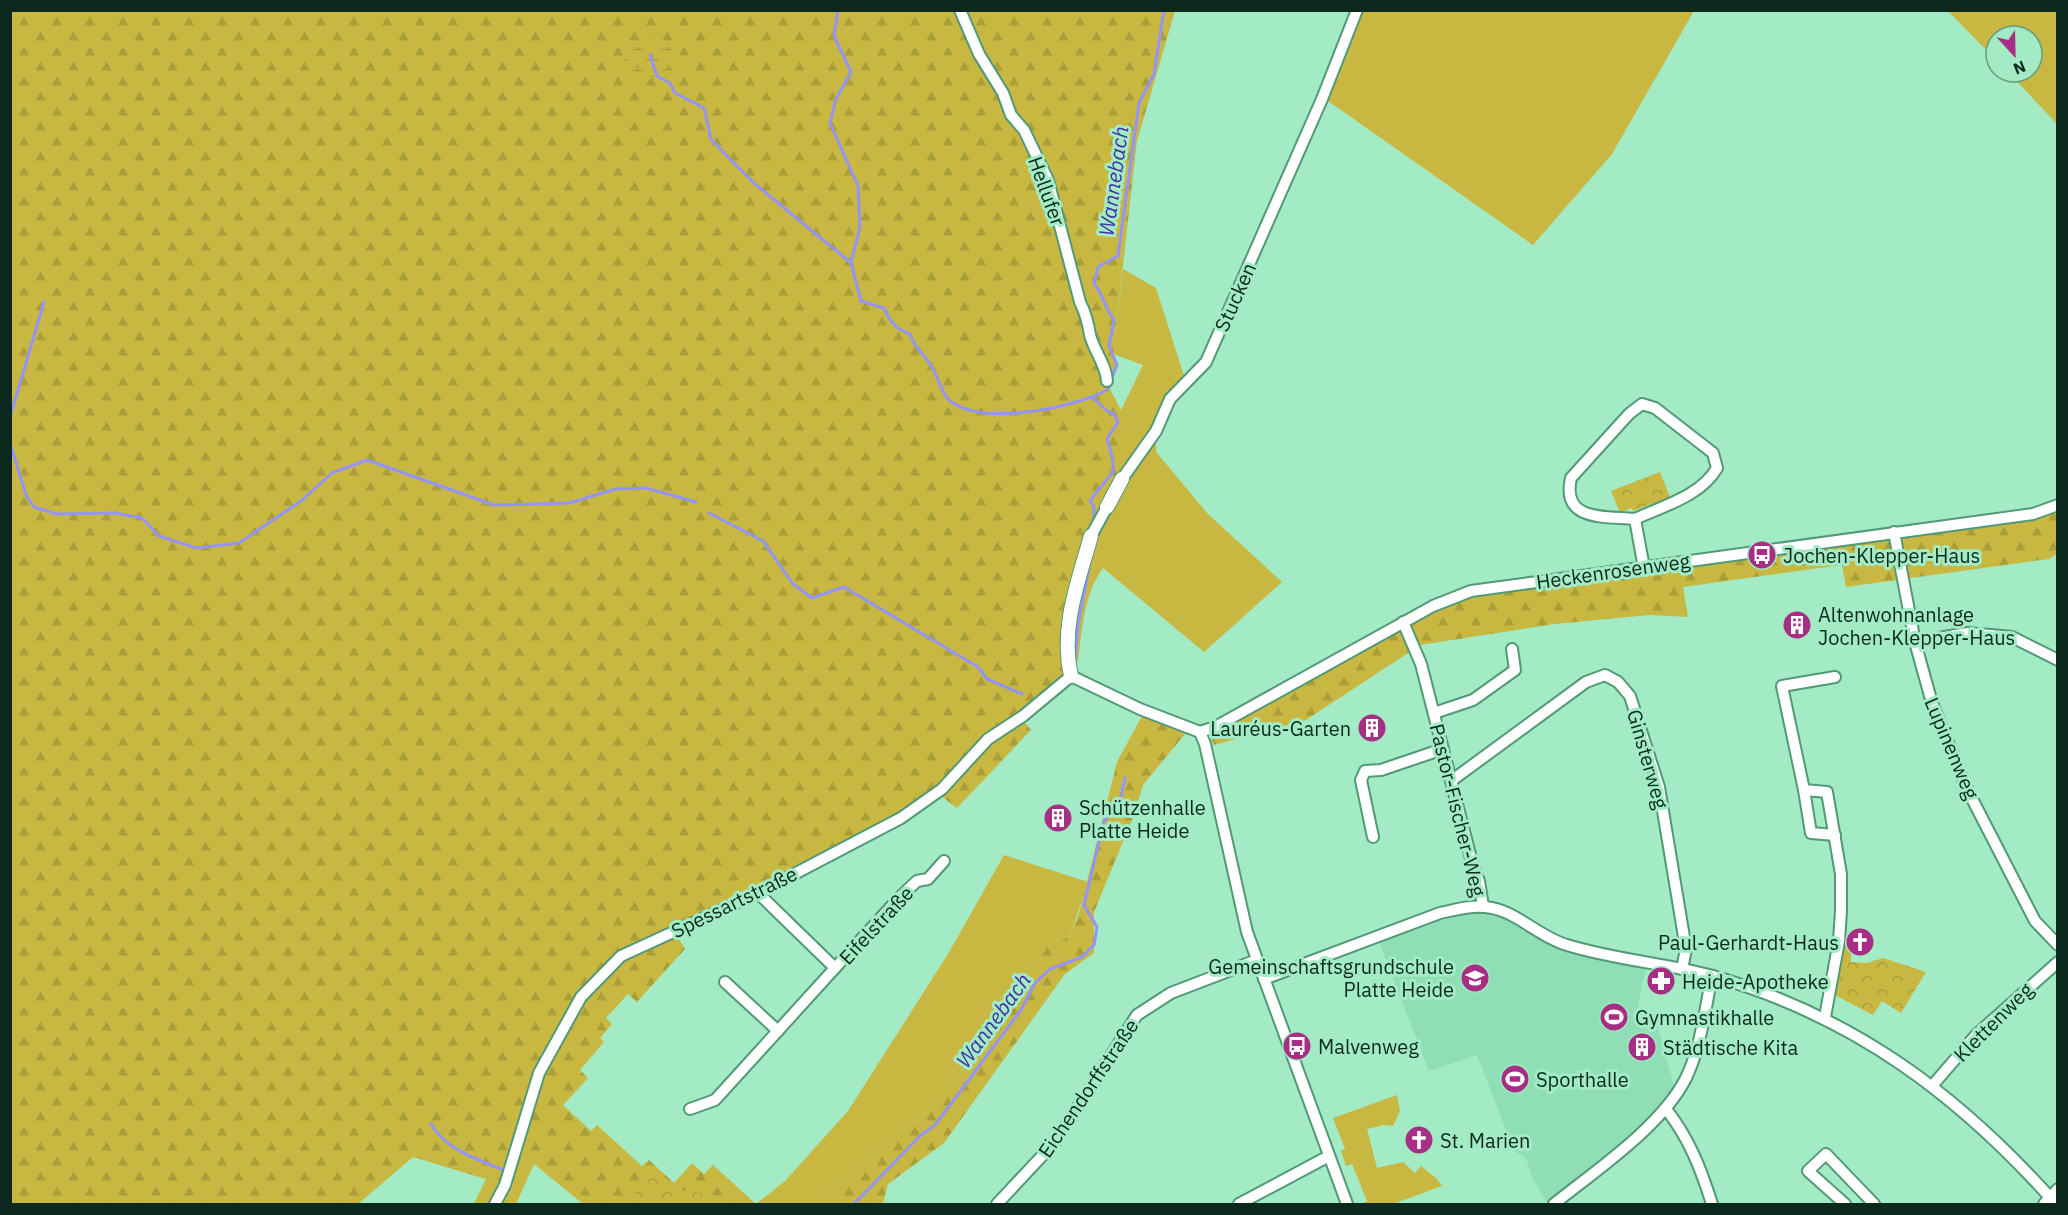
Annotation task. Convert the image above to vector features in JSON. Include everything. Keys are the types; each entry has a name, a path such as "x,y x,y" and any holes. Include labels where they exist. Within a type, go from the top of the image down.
{"street":[{"name":"Hellufer","path":"960,10 979,54 1003,93 1011,115 1024,130 1048,180 1080,302 1089,320 1090,336 1101,358 1107,381"},
{"name":"Stucken","path":"1122,479 1156,431 1170,399 1206,362 1322,99 1357,10"},
{"path":"1642,404 1655,408 1713,453 1717,468 1711,479 1694,491 1635,519 1584,514 1572,505 1568,492 1571,478 1629,414 1642,404"},
{"path":"1122,479 1091,536 1071,604 1066,652 1071,676 1140,709 1200,732 1205,744 1244,920 1347,1204"},
{"name":"Heckenrosenweg","path":"1200,732 1215,727 1443,600 1471,591 2033,514 2058,505"},
{"path":"1635,519 1644,568"},
{"name":"Lupinenweg","path":"1894,532 1915,642 1932,703 1966,787 2035,921 2058,945"},
{"name":"Pastor-Fischer-Weg","path":"1403,622 1421,664 1473,866 1479,881 1483,906"},
{"path":"1915,642 1968,633 2012,637 2058,660"},
{"name":"Pastor-Fischer-Weg","path":"1434,713 1473,700 1515,670 1512,649"},
{"name":"Ginsterweg","path":"1451,781 1586,682 1605,675 1618,682 1630,696 1659,787 1686,949 1682,969"},
{"name":"Spessartstraße","path":"495,1204 506,1185 539,1073 581,997 621,956 758,893 901,818 942,789 988,739 1023,716 1071,676"},
{"path":"1835,677 1782,686 1811,834 1835,835"},
{"path":"1373,837 1360,780 1365,771 1381,770 1443,749"},
{"path":"1804,790 1827,792 1841,874 1839,941 1825,1017"},
{"name":"Eifelstraße","path":"690,1109 715,1100 916,881 928,879 944,861"},
{"name":"Eifelstraße","path":"758,893 835,968"},
{"path":"1264,979 1440,913 1483,906 1500,910 1566,945 1712,976 1779,997 1825,1017 1888,1054 1932,1086 1996,1140 2052,1199"},
{"name":"Eichendorffstraße","path":"997,1204 1056,1141 1137,1015 1171,993 1257,960"},
{"name":"Klettenweg","path":"1932,1086 1976,1035 2058,962"},
{"path":"1554,1204 1666,1109 1680,1088 1694,1059 1712,976"},
{"path":"725,982 778,1031"},
{"path":"1666,1109 1682,1129 1693,1151 1712,1204"},
{"path":"1845,1204 1808,1171 1826,1154 1874,1204"},
{"path":"1239,1204 1329,1156"}],"shaded area":[{"path":"1483,906 1542,934 1647,962 1638,1005 1657,1023 1676,1094 1666,1109 1554,1204 1548,1204 1532,1177 1526,1158 1514,1151 1477,1055 1429,1071 1377,937 1440,913"}],"green space":[{"path":"10,11 1175,11 1137,141 1113,354 1117,365 1110,389 1122,412 1125,430 1126,445 1122,479 1091,536 1071,604 1071,676 1019,716 1031,730 957,808 937,793 901,818 675,932 685,949 637,1002 628,994 606,1018 612,1024 600,1038 604,1042 580,1070 588,1078 563,1105 591,1131 597,1125 642,1166 649,1160 674,1183 692,1163 704,1174 713,1165 756,1204 583,1204 534,1164 513,1159 505,1185 413,1157 358,1204 11,1204"},
{"path":"1355,11 1694,11 1612,154 1533,245 1321,96"},
{"path":"1948,11 2057,11 2057,124 2019,84 2044,84 2044,24 1984,24 1984,48"},
{"path":"649,39 671,48 673,65 651,79 631,80 624,66 625,55"},
{"path":"1123,269 1156,288 1186,382 1156,431 1156,452 1208,514 1282,582 1204,652 1103,568 1088,600 1078,661 1075,662 1069,652 1091,536 1125,430 1121,410 1143,365 1113,354"},
{"path":"1660,472 1670,497 1633,511 1632,508 1620,513 1611,491"},
{"path":"2057,507 2057,554 2049,559 1846,587 1842,565 1683,587 1688,617 1650,615 1555,624 1420,645 1306,720 1214,745 1210,735 1435,610 1472,595 2034,518 2052,513"},
{"path":"1143,714 1178,727 1185,734 1143,785 1134,815 1094,912 1094,953 1065,974 944,1143 888,1184 883,1203 825,1204 829,1189 936,1104 1028,988 1045,948 1070,936 1079,913 1117,762"},
{"path":"1004,855 1088,882 1070,936 1045,948 1028,988 936,1104 829,1189 825,1204 756,1204 785,1181 848,1111 948,954"},
{"path":"1839,941 1851,945 1851,962 1867,963 1883,958 1926,972 1901,1013 1882,1001 1873,1015 1829,992"},
{"path":"1397,1095 1400,1111 1393,1126 1384,1125 1367,1129 1377,1168 1403,1162 1415,1173 1421,1166 1442,1186 1393,1204 1360,1204 1367,1201 1352,1164 1346,1166 1341,1151 1345,1149 1333,1118"},
{"path":"513,1159 534,1164 516,1204 474,1204 486,1179 505,1185"},
{"path":"651,1167 681,1190 724,1197 719,1204 650,1204 632,1192"}],"waterway":[{"path":"838,10 834,36 851,72 836,99 830,123 858,186 860,227 851,263 861,301 884,308 894,324 900,330 910,334 932,368 946,397 963,408 999,414 1019,413 1060,406 1092,397"},
{"name":"Wannebach","path":"1094,523 1094,507 1090,501 1113,469 1107,439 1118,422 1114,414 1107,411 1092,397 1107,390 1117,365 1109,346 1114,320 1094,283 1098,267 1118,256 1139,103 1154,74 1164,10"},
{"path":"650,55 657,76 670,83 675,93 704,108 711,139 724,153 755,184 851,263"},
{"path":"10,417 44,302"},
{"path":"10,443 26,495 34,507 57,514 115,513 142,518 159,536 196,548 239,543 301,501 332,473 367,460 494,505 569,503 616,489 646,488 696,502"},
{"path":"709,513 763,541 793,584 812,598 844,587 978,667 987,679 1022,694"},
{"name":"Wannebach","path":"1075,662 1078,625 1089,568"},
{"name":"Wannebach","path":"854,1204 920,1136 935,1125 1021,1010 1035,983 1050,969 1082,957 1094,945 1097,927 1084,905 1104,821 1119,805 1125,778"},
{"path":"431,1124 438,1134 464,1154 506,1171"}],"place":[{"name":"Jochen-Klepper-Haus","path":"1762,555"},
{"name":"Altenwohnanlage Jochen-Klepper-Haus","path":"1797,625"},
{"name":"Lauréus-Garten","path":"1372,728"},
{"name":"Schützenhalle Platte Heide","path":"1058,818"},
{"name":"Paul-Gerhardt-Haus","path":"1860,942"},
{"name":"Gemeinschaftsgrundschule Platte Heide","path":"1475,978"},
{"name":"Heide-Apotheke","path":"1661,981"},
{"name":"Gymnastikhalle","path":"1614,1017"},
{"name":"Malvenweg","path":"1297,1046"},
{"name":"Städtische Kita","path":"1642,1047"},
{"name":"Sporthalle","path":"1515,1079"},
{"name":"St. Marien","path":"1419,1140"}]}
